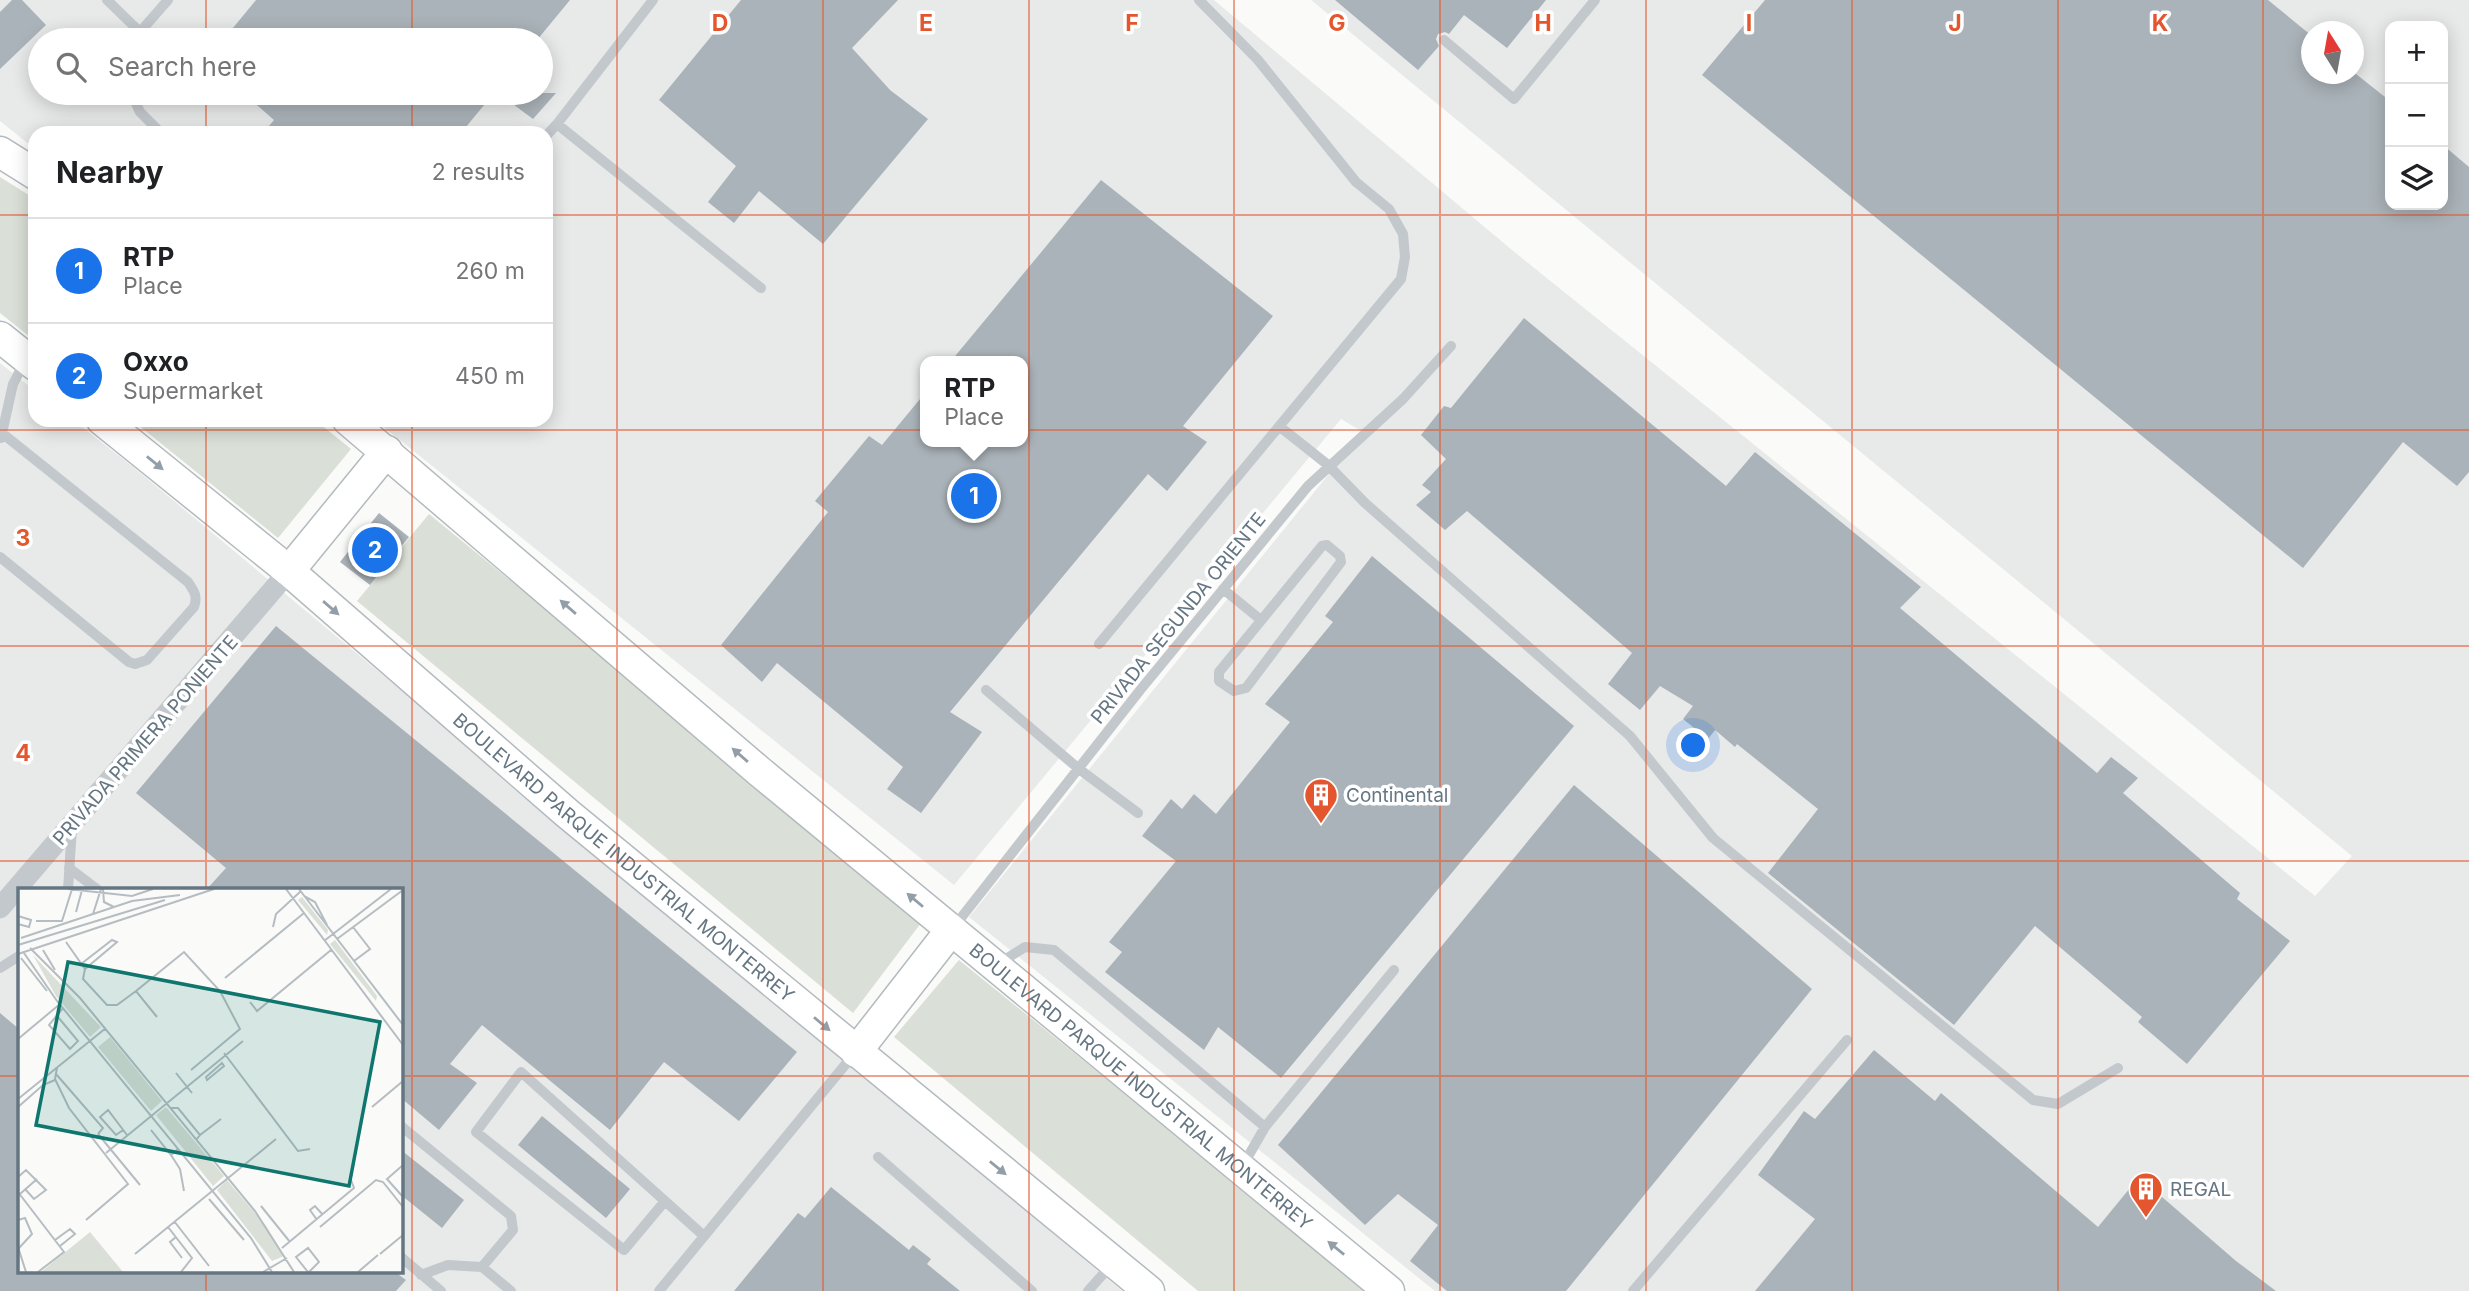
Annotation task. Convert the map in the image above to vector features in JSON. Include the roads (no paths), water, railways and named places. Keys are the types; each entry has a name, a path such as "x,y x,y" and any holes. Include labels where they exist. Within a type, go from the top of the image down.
{"street":[{"path":"1,152 28,169"},
{"path":"0,337 28,360"},
{"name":"BOULEVARD PARQUE INDUSTRIAL MONTERREY","path":"111,427 289,571 568,814 1149,1291"},
{"name":"BOULEVARD PARQUE INDUSTRIAL MONTERREY","path":"357,427 760,772 1389,1291"},
{"path":"289,571 387,452"},
{"name":"PRIVADA PRIMERA PONIENTE","path":"0,908 289,571"},
{"path":"856,1052 951,930"}],"lane":[{"path":"107,0 131,28"},
{"path":"145,28 168,0"},
{"path":"553,128 653,0"},
{"path":"1099,643 1401,279 1405,257 1403,234 1389,209 1356,182 1258,60 1199,0"},
{"path":"1444,40 1514,99 1595,0"},
{"path":"137,105 154,126"},
{"path":"557,124 761,288"},
{"name":"PRIVADA SEGUNDA ORIENTE","path":"951,930 1308,486 1403,399 1451,345"},
{"path":"0,557 129,662 135,664 147,660 194,607 196,600 195,591 188,582 1,436 13,384 28,366"},
{"path":"1279,426 1328,466 1365,503 1630,736 1713,838 2033,1100 2058,1104 2118,1068"},
{"path":"1322,546 1329,546 1340,556 1339,565 1246,688 1234,691 1219,681 1219,671 1261,620 1322,546"},
{"path":"1223,589 1261,620"},
{"path":"986,690 1079,769 1138,813"},
{"path":"68,888 72,824"},
{"path":"69,868 96,888"},
{"path":"995,967 1025,947 1054,950 1265,1127"},
{"path":"0,968 18,957"},
{"path":"1241,1170 1265,1127 1394,970"},
{"path":"1633,1291 1847,1040"},
{"path":"659,1291 856,1052"},
{"path":"664,1201 624,1250 476,1132 521,1072 704,1237"},
{"path":"402,1127 511,1216 513,1230 482,1267"},
{"path":"878,1157 1032,1291"},
{"path":"402,1258 441,1291"},
{"path":"1088,1291 1114,1262"},
{"path":"421,1275 448,1265 482,1267 511,1291"}],"place":[{"name":"RTP","path":"974,496"},
{"name":"Oxxo","path":"375,550"},
{"name":"Continental","path":"1321,825"},
{"name":"REGAL","path":"2146,1219"}]}
